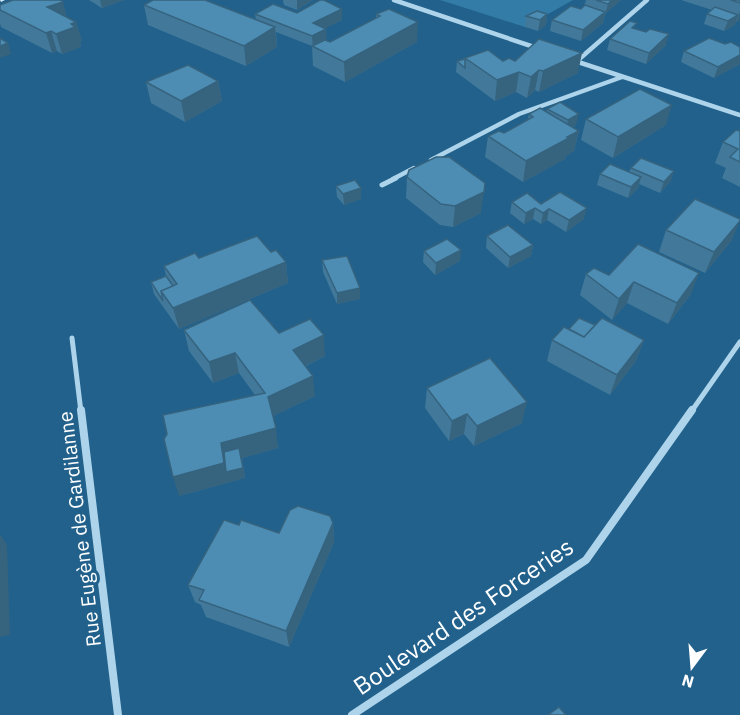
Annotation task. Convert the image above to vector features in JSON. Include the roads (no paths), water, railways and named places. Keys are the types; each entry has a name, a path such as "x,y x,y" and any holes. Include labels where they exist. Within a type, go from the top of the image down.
{"street":[{"path":"394,0 544,50"},
{"path":"577,62 647,0"},
{"path":"566,58 740,115"},
{"path":"382,185 519,114 622,77"},
{"name":"Rue Eugène de Gardilanne","path":"72,338 118,715"},
{"name":"Boulevard des Forceries","path":"352,715 586,560 740,342"}]}
